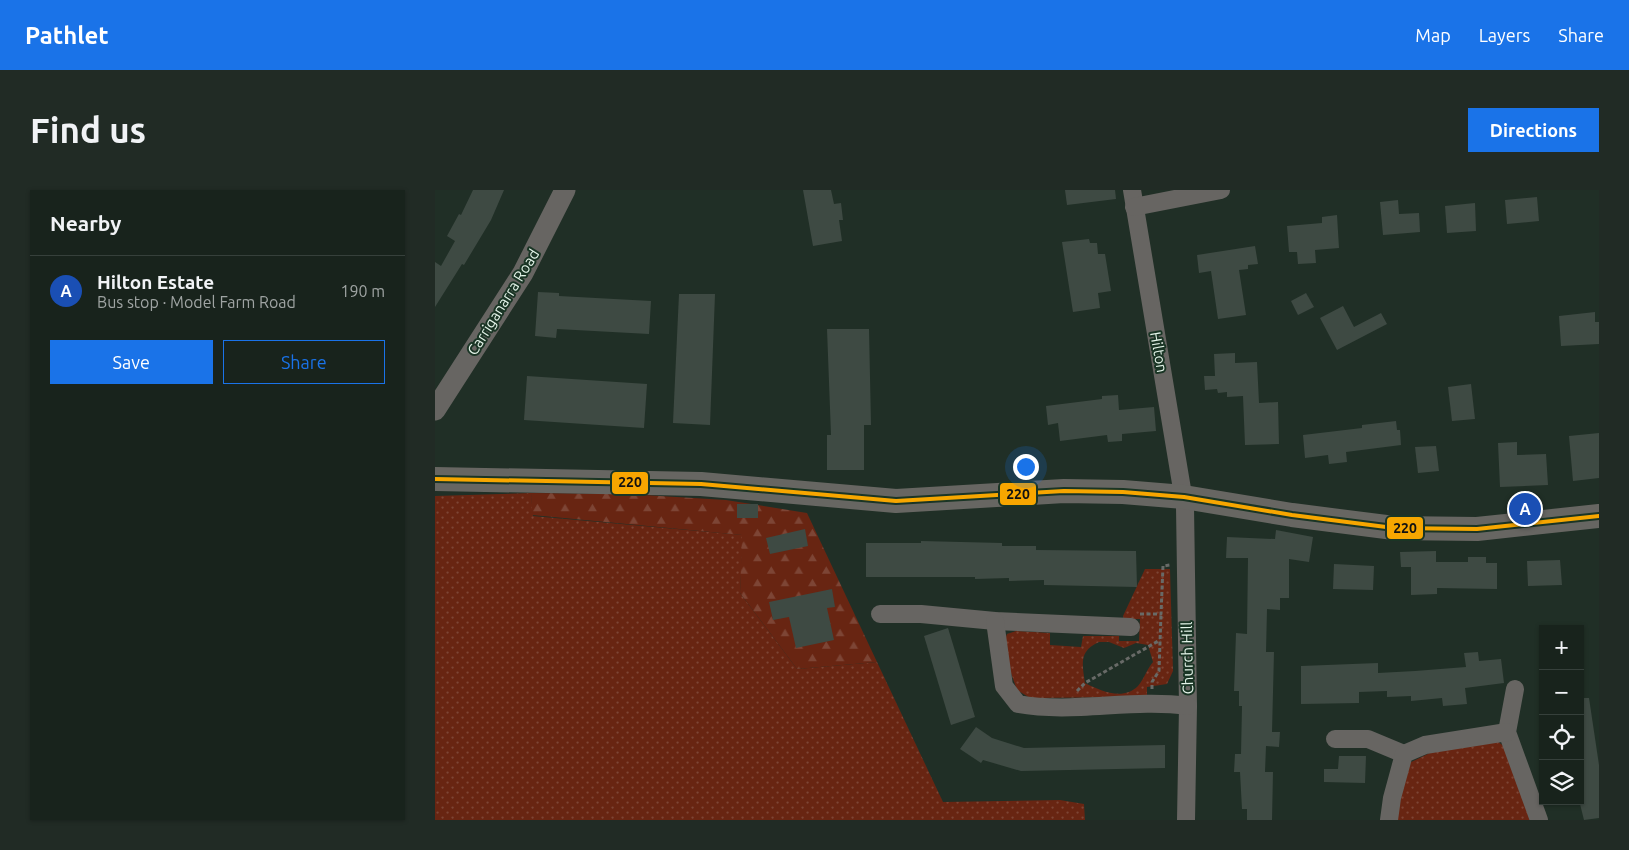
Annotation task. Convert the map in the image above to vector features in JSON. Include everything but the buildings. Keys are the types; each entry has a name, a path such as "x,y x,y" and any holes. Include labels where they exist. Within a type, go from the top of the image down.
{"main road":[{"path":"435,480 701,484 896,501 1064,490 1184,497 1292,515 1394,528 1477,529 1599,516"}],"street":[{"name":"Carriganarra Road","path":"435,410 523,273 565,190"},
{"name":"Hilton","path":"1184,497 1133,198 1221,190"},
{"name":"Church Hill","path":"1184,497 1188,706 1186,820"},
{"path":"880,614 921,614 995,621 1133,620"},
{"path":"995,621 1004,686 1018,704 1043,708 1150,704 1188,706"},
{"path":"1515,689 1507,732 1539,820"},
{"path":"1335,739 1368,739 1404,754 1425,744 1507,732"},
{"path":"1389,820 1392,798 1404,754"}],"path":[{"path":"1150,704 1152,682 1159,671 1163,566 1186,563"},
{"path":"1133,620 1161,614"},
{"path":"1071,707 1073,694 1085,683 1160,640"}],"green space":[{"path":"531,493 533,516 743,535 740,593 797,669 877,662 943,802 1060,800 1084,804 1085,820 435,820 435,496"},
{"path":"531,493 627,494 726,500 807,513 877,662 797,669 740,593 742,535 532,515"},
{"path":"1145,569 1170,569 1173,671 1167,684 1147,687 1147,697 1030,698 1017,690 1002,648 1007,634 1016,631 1050,633 1050,645 1081,647 1083,636 1119,636 1119,641 1139,641 1140,619 1124,619 1123,616","holes":["1099,642 1109,642 1124,648 1136,643 1148,645 1153,662 1138,686 1132,691 1119,694 1112,693 1085,683 1083,664 1085,654 1088,649"]},
{"path":"1496,740 1506,748 1530,820 1389,820 1405,765 1438,749"}],"transit line":[{"name":"220","path":"435,479 701,484 896,501 1064,491 1123,492 1184,497 1292,515 1394,528 1477,529 1599,516"}],"place":[{"name":"Hilton Estate","path":"1525,509"}]}
